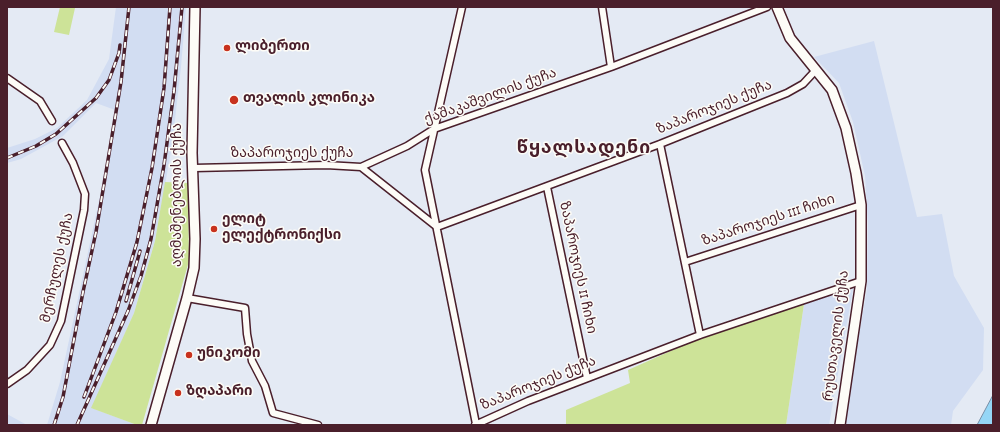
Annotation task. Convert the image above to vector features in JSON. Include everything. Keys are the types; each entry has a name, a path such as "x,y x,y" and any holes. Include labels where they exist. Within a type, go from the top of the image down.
{"street":[{"name":"აღმაშენებლის ქუჩა","path":"151,425 188,298 194,268 194,168 192,153 195,7"},
{"path":"462,7 425,170 475,424"},
{"path":"602,7 611,67"},
{"name":"ქაშაკაშვილის ქუჩა","path":"361,167 407,146 434,129 611,67 767,7"},
{"name":"რუსთაველის ქუჩა","path":"777,7 790,38 832,90 846,128 856,173 861,205 861,281 840,425"},
{"name":"ზაპაროჯიეს ქუჩა","path":"194,168 311,165 361,167 437,227 660,144 787,93 803,84 816,70"},
{"path":"7,78 40,101 52,121"},
{"name":"მერჩულეს ქუჩა","path":"7,384 26,370 50,345 60,321 84,210 85,194 73,162 62,142"},
{"name":"ზაპაროჯიეს III ჩიხი","path":"660,144 700,335"},
{"name":"ზაპაროჯიეს II ჩიხი","path":"547,187 587,378"},
{"name":"ზაპაროჯიეს III ჩიხი","path":"685,262 861,205"},
{"name":"ზაპაროჯიეს ქუჩა","path":"475,424 587,378 700,335 861,281"},
{"path":"188,298 245,308 247,334 252,361 265,386 273,414 318,425"}],"shaded area":[{"path":"116,7 186,7 172,146 155,241 134,313 92,408 137,425 47,425 60,382 102,187 115,110 96,103 63,136 21,159 7,163 7,148 35,139 57,128 87,100 109,59"},
{"path":"874,41 917,217 942,214 954,276 984,328 983,370 953,411 951,425 843,425 867,289 868,224 865,176 853,122 839,83 814,57"},
{"path":"853,289 829,425 786,425 804,304"},
{"path":"7,414 27,425 7,425"}],"green space":[{"path":"60,7 75,8 69,35 54,32"},
{"path":"165,182 188,183 189,261 142,425 137,425 91,408 134,313 155,241"},
{"path":"804,304 786,425 566,425 566,410 630,383 628,370 691,342"}],"water":[{"path":"993,395 993,425 977,425"}],"railway":[{"path":"54,425 63,397 96,232 121,82 129,7"},
{"path":"84,397 116,312 137,242 152,168 164,88 170,7"},
{"path":"77,425 128,311 141,276 151,239 164,165 174,91 182,7"},
{"path":"7,158 36,146 56,134 96,98 109,80 119,53 120,45"},
{"path":"126,301 140,251"}],"place":[{"name":"ლიბერთი","path":"227,48"},
{"name":"თვალის კლინიკა","path":"234,100"},
{"name":"ელიტ ელექტრონიქსი","path":"214,229"},
{"name":"უნიკომი","path":"189,355"},
{"name":"ზღაპარი","path":"178,393"}],"district":[{"name":"წყალსადენი","path":"584,151"}]}
